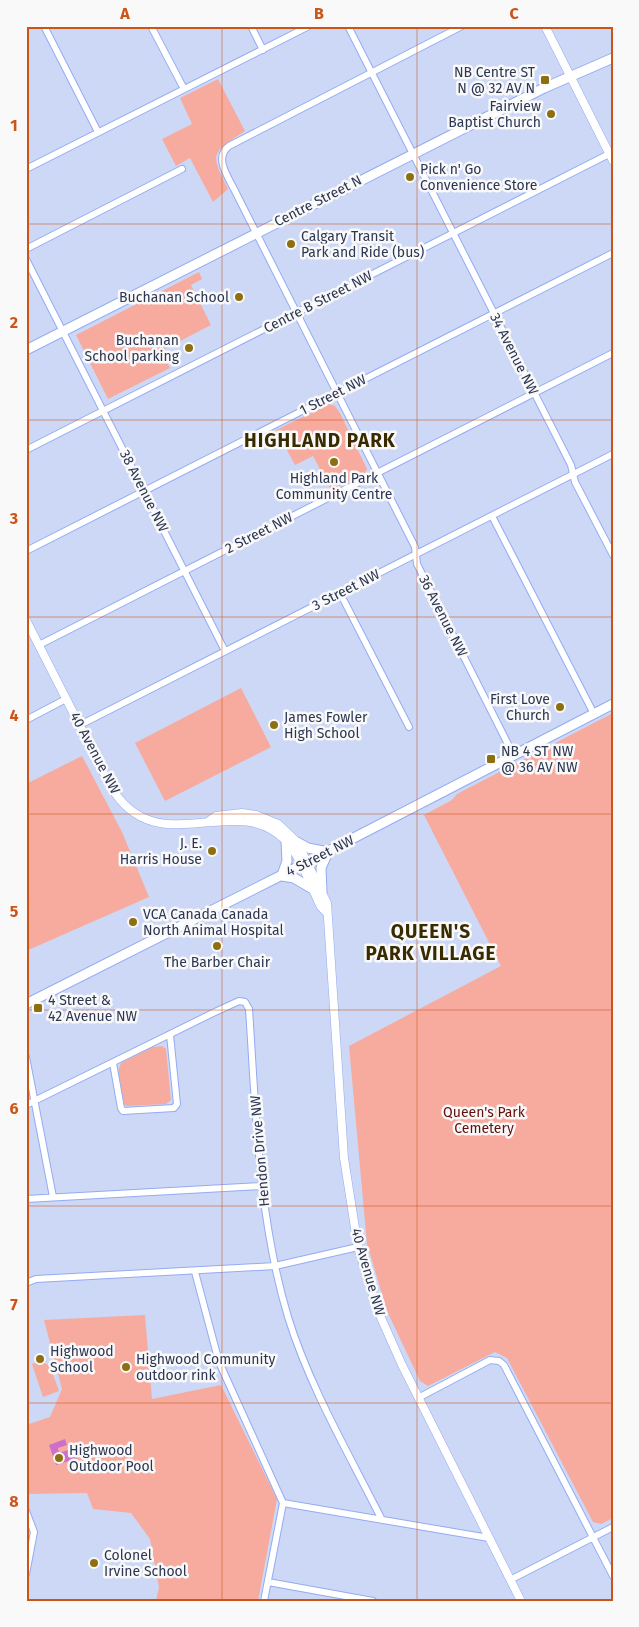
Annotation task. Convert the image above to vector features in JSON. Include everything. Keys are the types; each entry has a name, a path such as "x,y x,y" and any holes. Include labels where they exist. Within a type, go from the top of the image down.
{"main road":[{"name":"Centre Street N","path":"26,350 413,153 544,88 613,58"},
{"name":"4 Street NW","path":"26,1004 282,876 613,704"},
{"path":"286,841 287,861 282,876 294,878 312,888"},
{"path":"297,842 308,848 328,852 321,868 322,892"}],"street":[{"path":"44,26 98,132"},
{"path":"151,26 184,89"},
{"path":"251,26 263,50"},
{"path":"26,169 309,26"},
{"name":"34 Avenue NW","path":"348,26 535,393 613,555"},
{"path":"372,73 462,26"},
{"path":"545,26 611,157"},
{"name":"36 Avenue NW","path":"372,73 230,146 222,154 223,166 415,547 417,564 514,756"},
{"name":"Centre B Street NW","path":"26,450 453,234 611,157"},
{"path":"26,249 182,169"},
{"name":"1 Street NW","path":"26,551 613,253"},
{"name":"38 Avenue NW","path":"26,259 225,650"},
{"name":"2 Street NW","path":"39,645 613,353"},
{"name":"3 Street NW","path":"80,725 613,454"},
{"path":"492,516 594,714"},
{"path":"340,593 409,727"},
{"name":"40 Avenue NW","path":"26,620 114,792 130,810 144,818 165,824 210,821 254,822 269,828 286,841 322,892 327,903 344,1158 358,1247 378,1311 418,1398 521,1601"},
{"path":"26,720 66,699"},
{"name":"40 Avenue NW","path":"210,821 216,816 223,815 256,815 278,824 297,842 312,888 327,913"},
{"name":"Hendon Drive NW","path":"26,1105 113,1064 239,1000 245,1002 248,1010 262,1186 275,1266 298,1344 323,1402 382,1520"},
{"path":"113,1064 120,1108 123,1111 174,1108 177,1104 170,1035"},
{"path":"26,1057 53,1197"},
{"path":"26,1199 262,1186"},
{"path":"26,1283 36,1279 195,1272 275,1266 358,1247"},
{"path":"195,1272 218,1362 283,1503 264,1601"},
{"path":"418,1398 490,1360 498,1361 504,1365 613,1576"},
{"path":"283,1503 489,1538"},
{"path":"26,1511 34,1532 26,1574"},
{"path":"510,1580 613,1527"},
{"path":"268,1582 373,1601"}],"green space":[{"path":"218,79 245,131 226,144 217,154 218,167 228,189 213,202 190,158 176,166 162,139 192,124 180,98"},
{"path":"199,272 202,279 191,285 211,325 161,351 170,368 108,399 76,335"},
{"path":"329,404 335,406 340,413 367,469 364,474 331,490 313,456 295,465 276,430"},
{"path":"241,688 271,747 165,801 135,743"},
{"name":"Queen's Park Cemetery","path":"613,713 613,1518 601,1524 593,1522 507,1358 495,1352 428,1386 420,1381 387,1311 367,1244 349,1046 501,966 424,815 452,800 457,794"},
{"path":"82,756 122,832 149,897 26,951 26,784"},
{"path":"162,1046 166,1049 171,1100 166,1104 127,1106 124,1104 118,1071 121,1063 152,1047"},
{"path":"145,1315 152,1399 221,1385 277,1499 258,1601 156,1601 159,1587 150,1539 131,1513 93,1509 87,1493 26,1494 26,1425 50,1417 62,1389 44,1320"},
{"path":"41,1361 50,1366 59,1391 43,1397 32,1364"}],"shaded area":[{"path":"65,1439 67,1445 58,1448 59,1453 74,1448 78,1458 56,1465 49,1445"}],"place":[{"name":"NB Centre ST N @ 32 AV N","path":"545,80"},
{"name":"Fairview Baptist Church","path":"551,114"},
{"name":"Pick n' Go Convenience Store","path":"410,177"},
{"name":"Calgary Transit Park and Ride (bus)","path":"291,244"},
{"name":"Buchanan School","path":"239,297"},
{"name":"Buchanan School parking","path":"189,348"},
{"name":"Highland Park Community Centre","path":"334,462"},
{"name":"First Love Church","path":"560,707"},
{"name":"James Fowler High School","path":"274,725"},
{"name":"NB 4 ST NW @ 36 AV NW","path":"491,759"},
{"name":"J. E. Harris House","path":"212,851"},
{"name":"VCA Canada Canada North Animal Hospital","path":"133,922"},
{"name":"The Barber Chair","path":"217,946"},
{"name":"4 Street & 42 Avenue NW","path":"38,1008"},
{"name":"Highwood School","path":"40,1359"},
{"name":"Highwood Community outdoor rink","path":"126,1367"},
{"name":"Highwood Outdoor Pool","path":"59,1458"},
{"name":"Colonel Irvine School","path":"94,1563"}],"district":[{"name":"HIGHLAND PARK","path":"320,440"},
{"name":"QUEEN'S PARK VILLAGE","path":"431,942"}]}
